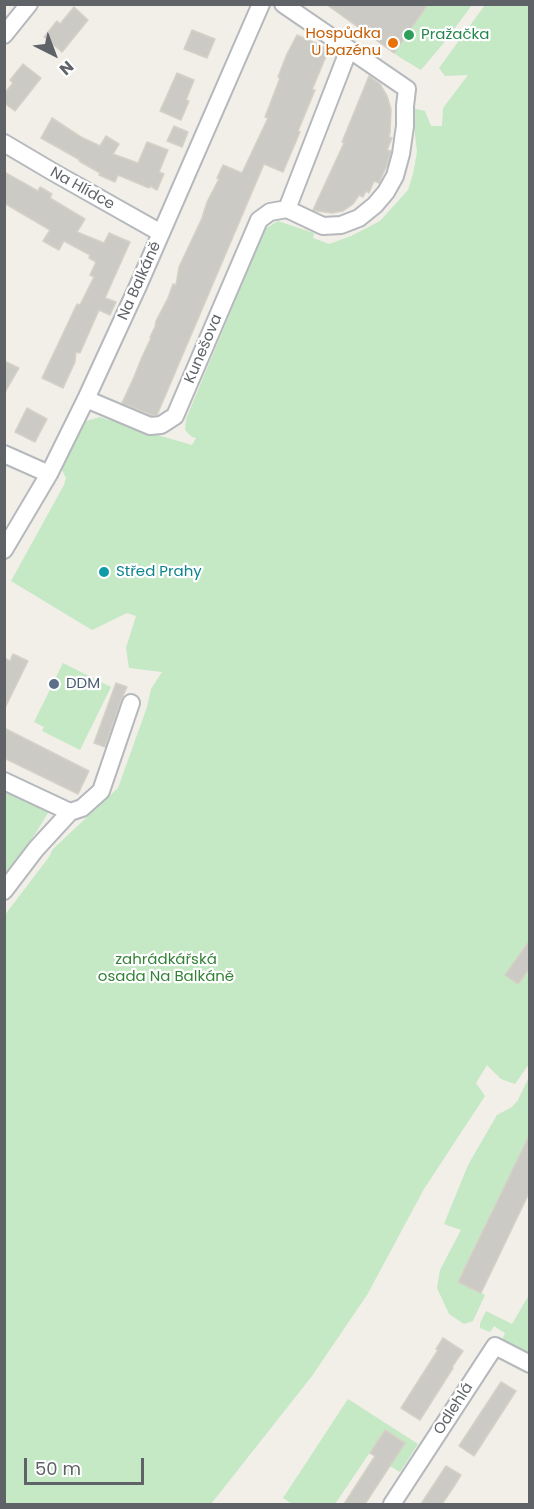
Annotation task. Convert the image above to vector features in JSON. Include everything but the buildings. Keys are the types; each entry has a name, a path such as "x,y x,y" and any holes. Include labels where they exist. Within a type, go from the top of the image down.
{"street":[{"path":"4,35 29,4"},
{"name":"Na Balkáně","path":"4,550 49,474 86,399 261,4"},
{"path":"283,4 349,49 407,89 401,154 395,176 386,192 359,218 341,225 323,226 287,209 349,49"},
{"name":"Na Hlídce","path":"4,143 161,233"},
{"name":"Kunešova","path":"86,399 150,426 161,426 175,416 259,220 270,212 287,209"},
{"path":"4,454 49,474"},
{"path":"4,891 36,849 70,812 82,807 101,791 131,704"},
{"path":"4,782 70,812"},
{"name":"Odlehlá","path":"392,1504 495,1346 530,1364"}],"green space":[{"name":"Pražačka","path":"326,5 472,5 421,70"},
{"name":"zahrádkářská osada Na Balkáně","path":"485,5 529,5 529,1064 515,1084 501,1079 487,1065 476,1083 485,1096 424,1189 367,1295 312,1376 211,1504 5,1504 4,916 53,849 118,788 147,707 151,689 162,672 129,668 126,648 136,616 127,613 92,630 11,581 64,485 66,478 59,464 79,423 100,417 192,445 196,438 185,430 186,419 265,229 278,221 314,233 313,238 329,244 380,221 408,190 417,152 412,108 425,111 431,126 442,126 443,108 468,75 445,76 439,68"},
{"path":"63,663 111,687 80,750 42,731 44,727 34,722"},
{"path":"5,787 51,808 5,875"},
{"path":"529,1077 529,1136 458,1281 485,1295 473,1321 464,1324 449,1314 437,1288 440,1270 461,1230 444,1224 468,1165 497,1115 512,1107 518,1100"},
{"path":"529,1295 529,1355 502,1340 505,1333 494,1326 490,1332 480,1328 480,1323 486,1311 512,1324"},
{"path":"348,1399 418,1444 400,1472 390,1466 404,1443 385,1430 335,1504 292,1504 283,1498"}],"place":[{"name":"Pražačka","path":"409,35"},
{"name":"Hospůdka U bazénu","path":"393,43"},
{"name":"Střed Prahy","path":"104,572"},
{"name":"DDM","path":"54,684"}]}
